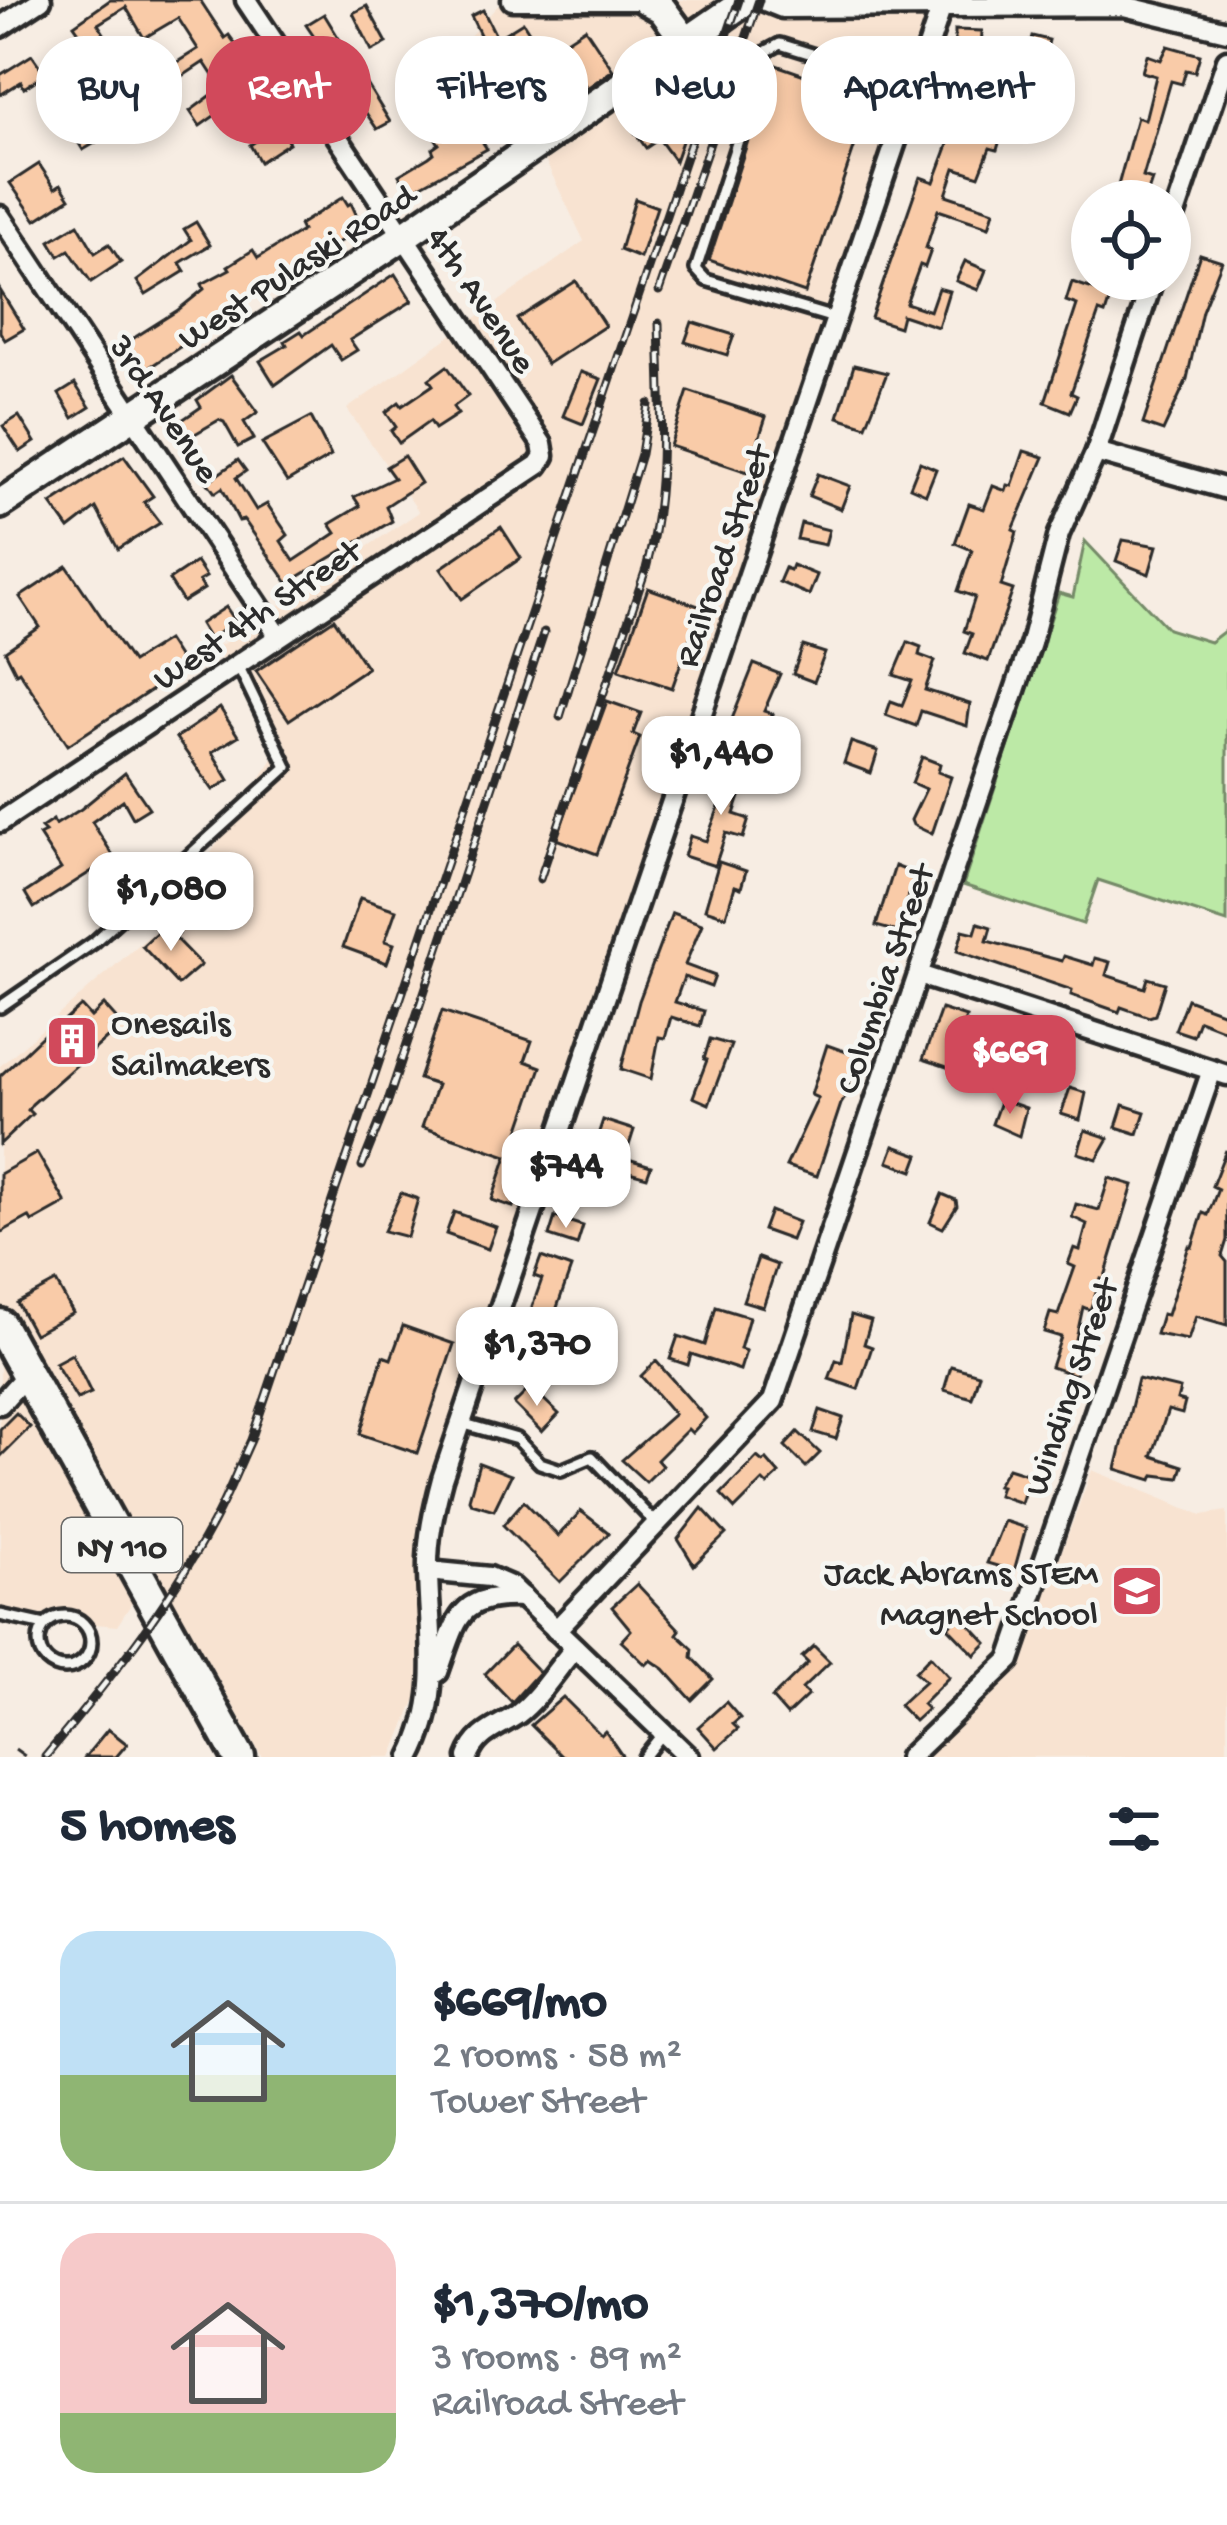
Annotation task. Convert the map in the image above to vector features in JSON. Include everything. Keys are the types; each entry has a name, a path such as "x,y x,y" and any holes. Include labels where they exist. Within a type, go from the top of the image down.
{"main road":[{"path":"646,0 662,9 682,36"},
{"name":"West Pulaski Road","path":"697,36 747,0"},
{"name":"West Pulaski Road","path":"0,504 612,94"},
{"name":"NY 110","path":"1,1328 239,1757"}],"street":[{"path":"0,27 40,0"},
{"name":"4th Avenue","path":"246,0 542,445 544,455"},
{"path":"512,0 646,0"},
{"path":"762,0 782,8 943,3 1124,6 1227,31"},
{"name":"Railroad Street","path":"931,36 943,3"},
{"path":"1187,180 1227,60"},
{"name":"Railroad Street","path":"433,1688 428,1571 434,1508 894,144"},
{"name":"3rd Avenue","path":"0,216 278,635"},
{"name":"Columbia Street","path":"556,1630 773,1401 1030,643 1059,534 1096,452 1146,300"},
{"path":"1096,452 1227,489"},
{"name":"West 4th Street","path":"0,822 538,464 544,455"},
{"path":"919,975 1220,1072"},
{"name":"Winding Street","path":"909,1757 1010,1660 1220,1072"},
{"path":"0,1403 26,1376"},
{"path":"428,1571 501,1580 688,1757"},
{"name":"Railroad Street","path":"411,1757 424,1731 433,1688 462,1612 472,1602 490,1596 524,1597"},
{"path":"468,1757 487,1731 534,1700 575,1648"}],"lane":[{"path":"801,51 780,44 767,51 696,268 706,280 835,318"},
{"path":"0,1007 93,943 287,767 237,663"},
{"path":"461,1423 517,1438 540,1463 561,1470 592,1457 657,1525"},
{"path":"0,1615 45,1625 60,1617 76,1618 91,1638 88,1654 68,1668 51,1663 40,1649 45,1625"},
{"path":"644,1757 663,1732"}],"path":[{"path":"16,1749 26,1757"}],"shaded area":[{"path":"503,0 933,0 921,36 801,36 801,144 884,144 428,1486 417,1536 419,1691 392,1757 262,1757 155,1567 117,1626 0,1615 0,1066 166,921 282,745 215,649 419,512 347,409 584,241 537,144 588,144 588,36 470,36"},
{"name":"Jack Abrams STEM Magnet School","path":"1092,1470 1202,1515 1227,1511 1227,1757 925,1757 1019,1667"}],"green space":[{"path":"1085,541 1168,629 1210,642 1227,629 1227,922 1098,880 1083,924 963,885 1059,593 1073,597"}],"building":[{"path":"110,0 200,0 224,36 206,36 206,65 204,62 182,77 182,59 198,49 178,18 147,36 143,36 126,7 98,24 104,36 82,36 74,25"},
{"path":"367,6 387,43 372,51 371,36 364,36 353,13"},
{"path":"483,10 496,36 481,36 471,16"},
{"path":"324,14 337,36 314,36 306,25"},
{"path":"523,22 532,36 500,36"},
{"path":"585,28 612,71 588,87 588,36 573,36"},
{"path":"955,30 982,31 982,36 955,36"},
{"path":"1168,46 1200,55 1195,72 1186,70 1182,84 1171,81 1143,177 1152,180 1120,180 1137,117 1145,120 1156,76 1142,72 1147,55 1161,60"},
{"path":"32,55 36,61 36,80 24,88 21,82 0,95 0,75"},
{"path":"777,65 801,74 801,144 855,144 805,293 709,260 747,144 777,144"},
{"path":"371,91 390,122 377,129 371,120"},
{"path":"206,99 206,122 200,126 190,111"},
{"path":"252,144 287,144 260,162"},
{"path":"439,144 484,144 487,149 409,192 399,175 429,157"},
{"path":"663,144 681,144 675,161"},
{"path":"948,144 999,144 997,150 990,148 979,176 955,168 946,195 994,211 989,227 938,210 926,248 931,250 906,303 930,311 938,288 949,291 938,327 902,315 899,327 871,318 920,177 934,182"},
{"path":"39,164 55,188 61,184 70,198 36,220 10,183"},
{"path":"343,197 351,203 363,229 299,263 303,269 286,279 284,275 210,318 214,324 135,377 118,348 178,310 204,289 202,284 230,269 228,266 253,250 258,258 302,231 299,225"},
{"path":"635,199 657,207 640,258 620,250"},
{"path":"196,222 210,245 180,263 185,271 146,295 137,281 191,240 184,229"},
{"path":"78,224 95,253 109,244 121,262 91,282 69,250 59,256 50,241"},
{"path":"1200,254 1222,261 1202,311 1187,379 1163,431 1143,424 1185,300 1191,300 1191,281"},
{"path":"965,261 986,270 978,290 956,281"},
{"path":"395,274 412,301 350,340 357,350 341,360 331,345 275,385 260,361"},
{"path":"576,281 605,326 547,364 517,319"},
{"path":"1071,285 1071,300 1109,300 1105,314 1099,312 1071,393 1077,396 1070,412 1045,402 1077,305 1066,301"},
{"path":"0,290 24,329 5,340 0,332"},
{"path":"692,322 734,335 727,355 685,342"},
{"path":"854,365 887,373 866,426 838,417"},
{"path":"447,366 468,396 453,407 458,414 435,429 430,421 399,443 386,412 433,385 429,379"},
{"path":"581,372 601,379 583,424 563,416"},
{"path":"231,375 258,412 244,422 254,439 238,447 219,420 184,446 172,427 201,407 197,400"},
{"path":"75,384 90,407 73,418 59,394"},
{"path":"688,391 766,417 748,472 670,446"},
{"path":"19,416 35,442 20,452 3,426"},
{"path":"311,417 331,456 287,482 262,443"},
{"path":"1024,451 1044,457 1013,530 1017,532 1001,586 1013,590 988,661 965,653 972,634 964,631 975,597 958,591 972,550 955,543 969,504 984,509 993,486 1006,491 1012,486"},
{"path":"124,456 153,496 144,502 160,523 118,549 96,508 69,529 51,504"},
{"path":"404,456 421,483 386,506 392,521 288,583 244,520 239,521 222,488 215,493 207,482 238,460 246,471 236,478 256,510 267,504 288,535 281,541 294,561 336,533 330,524 360,506 354,497 394,478 386,467"},
{"path":"920,462 936,469 926,494 910,487"},
{"path":"818,474 850,486 841,509 809,496"},
{"path":"801,523 829,530 825,545 797,539"},
{"path":"501,527 521,558 462,599 441,568"},
{"path":"1123,540 1157,546 1149,574 1116,561"},
{"path":"196,562 206,577 199,581 204,589 183,602 169,580"},
{"path":"792,565 817,575 809,595 779,582 785,568 790,570"},
{"path":"67,566 132,662 167,640 185,668 68,745 5,651 40,627 20,597"},
{"path":"648,588 701,607 672,688 619,670"},
{"path":"226,607 236,622 209,639 200,624"},
{"path":"334,619 367,668 289,720 256,671"},
{"path":"908,642 921,647 919,655 935,661 925,690 970,704 967,726 921,711 916,726 886,715 891,701 902,705 912,681 894,675"},
{"path":"803,646 825,653 814,682 793,674"},
{"path":"754,664 780,674 764,711 773,714 767,731 732,719"},
{"path":"607,701 641,713 633,734 640,737 597,854 556,839"},
{"path":"220,708 238,736 212,752 229,780 213,790 176,738"},
{"path":"851,742 878,751 871,773 844,763"},
{"path":"922,757 940,764 938,772 951,777 932,834 911,820 926,789 912,783"},
{"path":"716,766 747,777 734,814 749,819 743,838 726,833 715,866 684,856 690,836 706,841 725,791 709,785"},
{"path":"125,773 149,808 133,818 123,800 92,822 114,857 34,908 25,893 61,869 39,835 45,832 41,828 81,809"},
{"path":"719,862 746,871 741,888 735,886 726,916 705,909"},
{"path":"895,866 915,874 898,932 876,926"},
{"path":"360,898 396,910 385,941 394,944 387,963 343,947"},
{"path":"672,913 702,924 685,965 715,976 711,987 684,977 675,1002 704,1011 700,1026 671,1017 665,1038 659,1037 651,1079 621,1069 639,1001"},
{"path":"168,922 179,934 175,938 201,965 178,985 142,946"},
{"path":"978,923 991,927 987,941 1062,961 1064,956 1093,965 1095,958 1110,962 1106,975 1145,988 1148,978 1165,983 1155,1015 1121,1007 1119,1012 1071,995 1072,990 957,951 963,930 975,933"},
{"path":"1187,999 1227,1014 1227,1031 1199,1020 1193,1036 1175,1030"},
{"path":"104,1005 122,1025 32,1104 28,1110 32,1114 0,1144 0,1076 58,1021 61,1024 81,1006 91,1017"},
{"path":"941,1009 966,1017 961,1031 967,1033 956,1070 923,1059"},
{"path":"442,1011 532,1041 525,1061 541,1067 517,1137 533,1142 513,1207 492,1200 507,1156 422,1127 437,1085 419,1079"},
{"path":"710,1039 731,1045 709,1104 693,1097"},
{"path":"987,1040 1031,1051 1012,1091 977,1084"},
{"path":"827,1045 858,1056 817,1176 786,1166 818,1098 811,1095"},
{"path":"1070,1088 1086,1093 1080,1120 1061,1114"},
{"path":"1001,1099 1026,1108 1019,1136 992,1124"},
{"path":"1123,1105 1145,1112 1138,1134 1116,1127"},
{"path":"603,1120 634,1130 625,1158 651,1166 647,1177 615,1168 603,1186 571,1174 578,1154 590,1159"},
{"path":"1085,1130 1109,1138 1097,1159 1078,1153"},
{"path":"894,1146 919,1155 913,1171 888,1162"},
{"path":"1226,1150 1227,1240 1222,1256 1227,1262 1227,1325 1196,1316 1188,1340 1156,1334 1203,1213 1208,1215 1218,1189 1212,1186"},
{"path":"37,1153 66,1203 0,1233 0,1174"},
{"path":"1109,1178 1133,1185 1104,1280 1090,1310 1083,1307 1073,1353 1081,1356 1075,1375 1051,1367 1061,1337 1044,1332 1050,1313 1058,1315 1075,1267 1068,1264 1074,1248 1080,1250 1087,1224 1072,1217 1076,1204 1099,1210"},
{"path":"401,1193 418,1199 407,1237 384,1231"},
{"path":"942,1194 956,1200 957,1206 943,1228 930,1222"},
{"path":"770,1211 798,1222 791,1240 763,1230"},
{"path":"454,1212 496,1227 488,1249 446,1234"},
{"path":"555,1217 583,1226 577,1245 549,1236"},
{"path":"541,1257 571,1268 553,1319 531,1310 542,1279 534,1276"},
{"path":"758,1258 777,1265 763,1307 743,1301"},
{"path":"56,1282 73,1313 34,1334 17,1303"},
{"path":"716,1307 749,1317 740,1370 691,1354 688,1365 670,1359 678,1336 705,1345"},
{"path":"851,1315 871,1321 864,1344 872,1347 858,1389 829,1379 836,1360 842,1362"},
{"path":"521,1317 539,1322 532,1342 544,1347 539,1361 510,1349"},
{"path":"403,1326 454,1344 417,1453 360,1434 383,1356 391,1359"},
{"path":"72,1354 91,1393 77,1399 55,1363"},
{"path":"656,1361 706,1418 657,1460 662,1466 646,1482 622,1460 674,1414 641,1376"},
{"path":"951,1366 979,1374 972,1398 944,1390"},
{"path":"1138,1379 1180,1389 1177,1400 1185,1402 1182,1414 1168,1410 1152,1456 1183,1466 1179,1478 1154,1475 1152,1480 1116,1469"},
{"path":"531,1387 559,1414 542,1432 514,1404"},
{"path":"820,1410 843,1418 836,1439 813,1432"},
{"path":"16,1413 30,1427 0,1457 0,1429"},
{"path":"798,1432 820,1453 806,1467 785,1446"},
{"path":"757,1457 766,1459 779,1474 767,1485 763,1481 735,1509 721,1494"},
{"path":"479,1463 511,1475 494,1510 469,1499"},
{"path":"1008,1468 1030,1475 1021,1503 998,1495 1001,1486 997,1485"},
{"path":"524,1501 558,1536 581,1511 609,1533 560,1582 503,1525"},
{"path":"702,1508 726,1534 694,1565 678,1539"},
{"path":"1004,1521 1026,1528 1014,1571 987,1563"},
{"path":"637,1584 680,1630 677,1634 693,1649 692,1657 713,1679 692,1700 664,1669 651,1660 646,1665 621,1641 631,1630 612,1607"},
{"path":"961,1615 987,1643 975,1655 948,1627"},
{"path":"513,1645 539,1672 512,1702 485,1674"},
{"path":"814,1646 830,1662 802,1689 808,1695 787,1715 772,1698 808,1663 802,1657"},
{"path":"930,1656 949,1677 922,1704 927,1709 914,1721 899,1705 925,1681 915,1672"},
{"path":"563,1697 601,1735 605,1731 623,1757 563,1757 531,1725"},
{"path":"726,1702 740,1718 733,1724 738,1729 717,1748 698,1727"},
{"path":"108,1729 127,1744 116,1757 85,1757"}],"railway":[{"path":"45,1757 176,1586 251,1440 739,0"},
{"path":"659,291 759,0"},
{"path":"540,879 653,538 662,447 659,323"},
{"path":"560,717 641,454 649,404"},
{"path":"362,1166 387,1104 544,632"}],"place":[{"name":"Onesails Sailmakers","path":"72,1041"},
{"name":"Jack Abrams STEM Magnet School","path":"1137,1591"}]}
